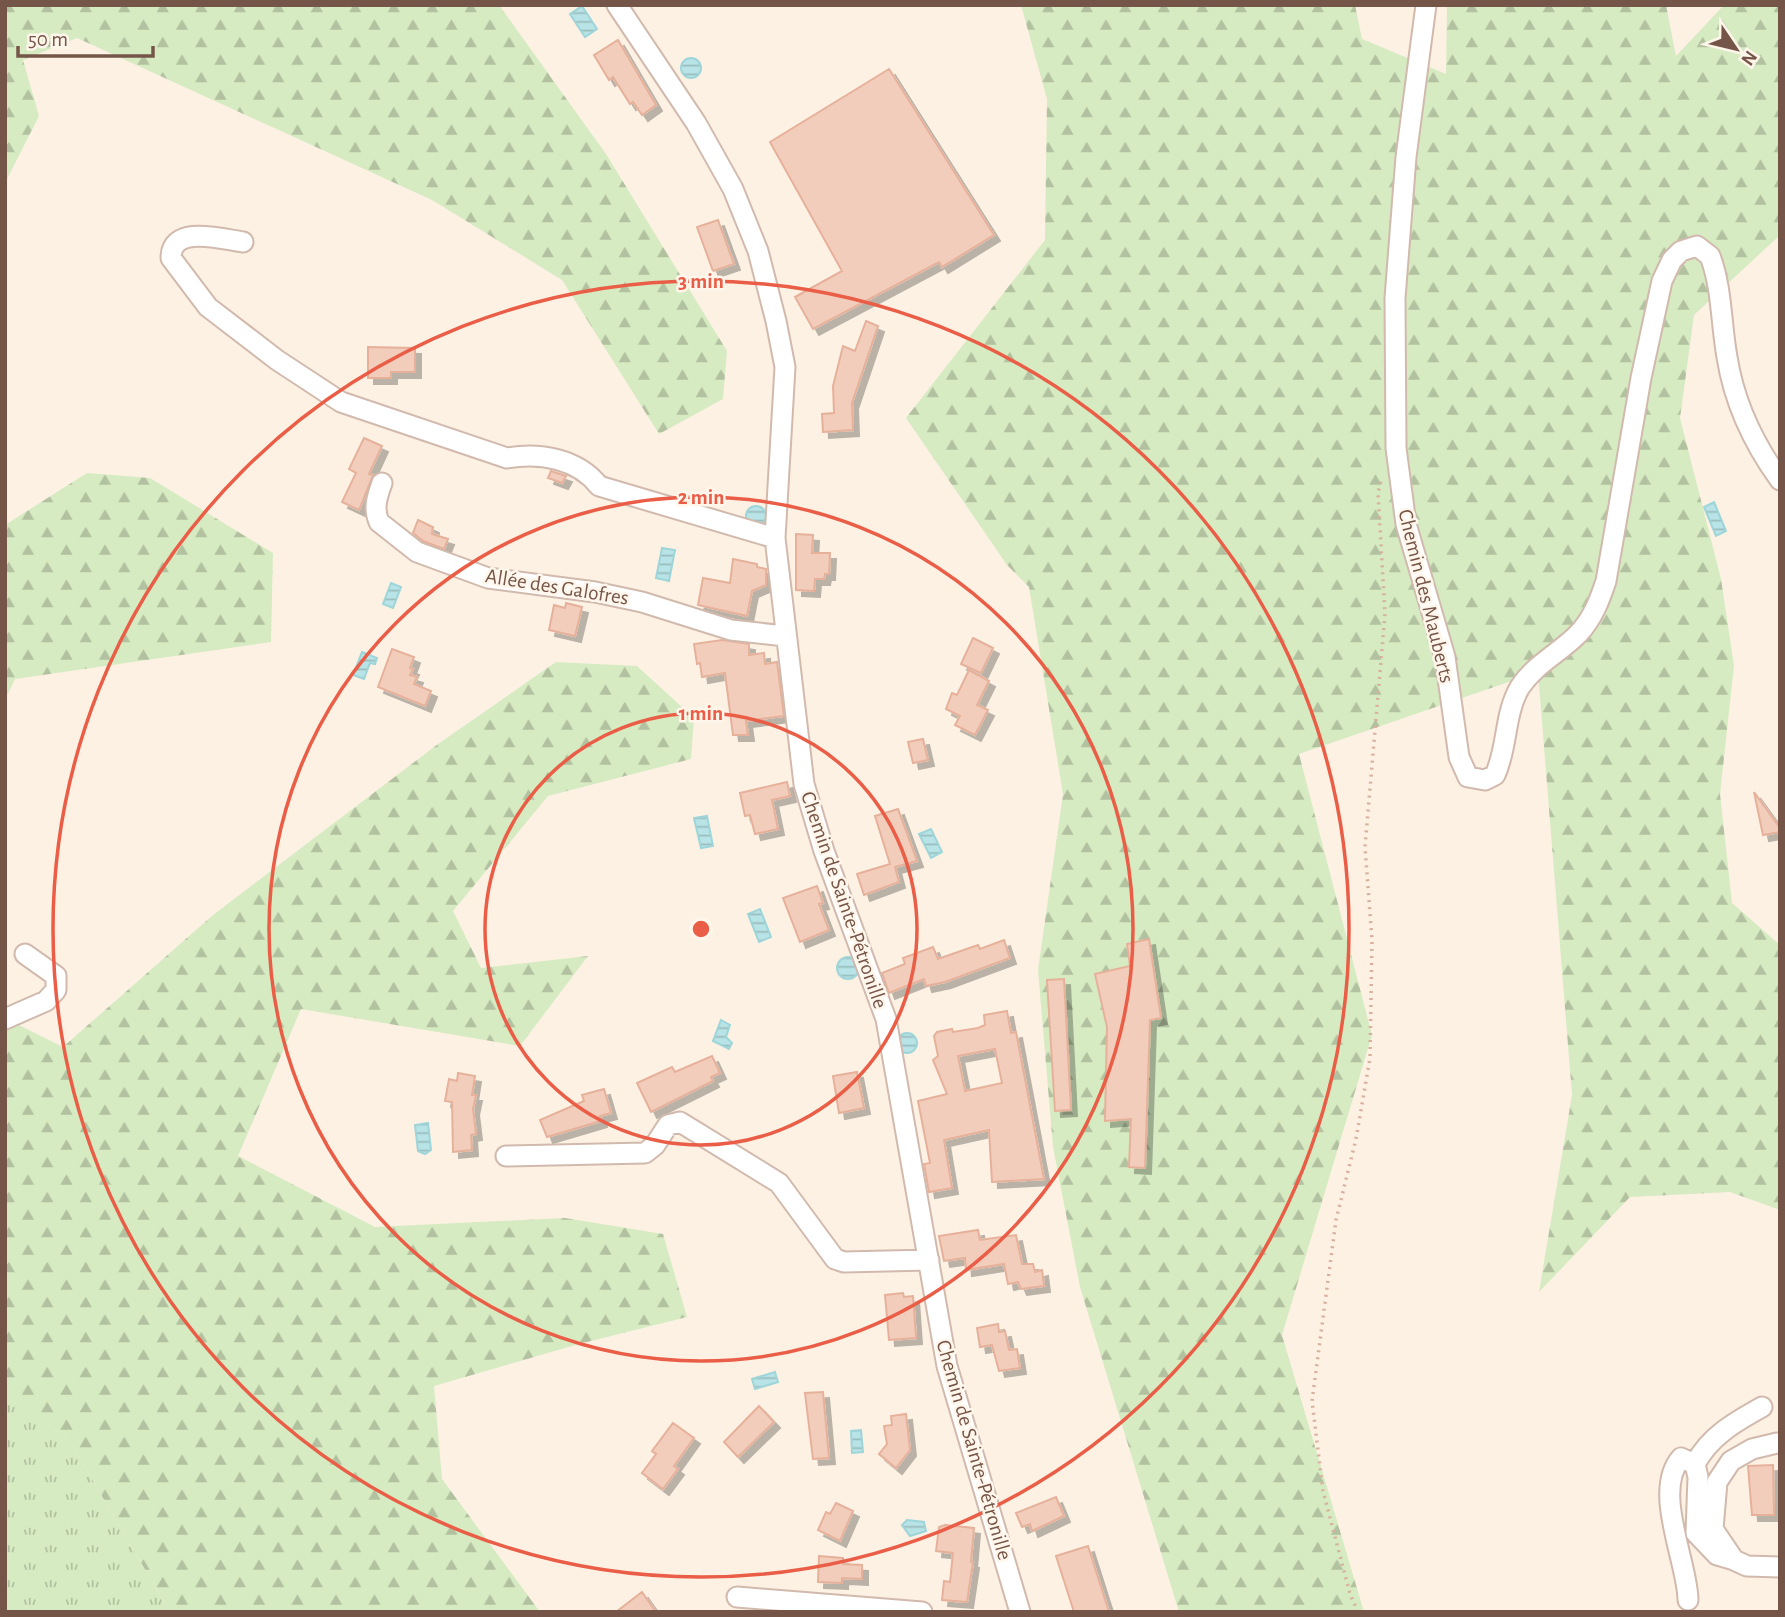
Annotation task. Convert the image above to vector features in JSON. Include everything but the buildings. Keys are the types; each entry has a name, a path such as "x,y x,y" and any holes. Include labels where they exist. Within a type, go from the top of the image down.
{"street":[{"name":"Chemin de Sainte-Pétronille","path":"617,5 696,122 733,189 758,251 785,367 775,538 804,784 824,851 886,1018 947,1367 1020,1612"},
{"name":"Chemin des Mauberts","path":"1426,5 1406,158 1395,298 1396,448 1406,524 1445,657 1459,757 1468,777 1486,780 1495,775 1500,764 1508,720 1521,687 1530,675 1579,634 1599,601 1606,581 1641,378 1662,281 1672,260 1690,247 1697,246 1710,256 1727,361 1742,410 1758,450 1780,480"},
{"path":"243,242 199,235 179,240 171,250 171,258 208,307 277,360 341,402 507,458 525,455 571,463 588,472 600,486 775,538"},
{"name":"Allée des Galofres","path":"382,483 376,500 379,522 428,557 488,578 596,592 642,601 731,630 785,636"},
{"path":"5,1019 46,1001 56,990 56,976 26,954"},
{"path":"506,1156 645,1153 655,1145 668,1125 680,1122 779,1183 835,1259 844,1262 929,1260"},
{"path":"1762,1407 1705,1446 1695,1464 1698,1477 1696,1533 1717,1555 1741,1563 1780,1567"},
{"path":"1724,1472 1721,1454 1743,1418"},
{"path":"1741,1563 1713,1529 1717,1482 1731,1461 1752,1449 1777,1443"},
{"path":"1688,1600 1688,1579 1672,1526 1672,1486 1676,1464 1681,1458 1695,1464"},
{"path":"737,1597 922,1612"}],"path":[{"path":"1359,1612 1350,1594 1324,1491 1312,1401 1336,1220 1356,1139 1370,1058 1372,940 1365,848 1385,614 1378,494 1384,469 1396,448"}],"green space":[{"path":"5,5 499,5 606,154 727,351 723,399 659,434 562,280 432,200 77,38 23,60 39,116 5,183"},
{"path":"1021,5 1355,5 1362,39 1446,74 1447,5 1666,5 1676,56 1724,5 1780,5 1780,235 1694,315 1680,418 1721,579 1734,666 1720,794 1732,903 1780,945 1780,1210 1730,1192 1630,1197 1539,1292 1572,1095 1538,672 1299,754 1372,1035 1282,1335 1364,1612 1179,1612 1080,1287 1053,1147 1038,970 1063,794 1029,587 1007,565 906,418 1045,240 1047,99"},
{"path":"87,473 150,478 273,553 271,642 15,679 5,700 5,525"},
{"path":"556,662 637,666 694,718 691,759 548,796 453,911 481,968 588,956 520,1046 301,1009 238,1156 375,1227 565,1218 663,1234 687,1317 579,1344 434,1386 442,1479 540,1612 170,1612 69,1440 5,1396 5,1018 63,1047 213,915 438,744"},
{"path":"5,1396 69,1440 170,1612 5,1612"}],"water":[{"path":"582,6 597,29 585,37 570,14"},
{"path":"687,58 695,58 701,68 695,78 687,78 681,72 681,64"},
{"path":"1714,502 1726,531 1716,536 1704,507"},
{"path":"752,506 760,506 766,516 760,526 752,526 746,520 746,512"},
{"path":"662,548 675,550 669,581 656,578"},
{"path":"391,583 401,587 393,608 383,604"},
{"path":"362,652 377,658 375,664 370,663 364,679 353,675"},
{"path":"707,816 713,846 701,848 694,818"},
{"path":"931,829 942,852 931,858 919,834"},
{"path":"760,909 771,937 759,942 748,914"},
{"path":"848,957 858,964 859,968 852,978 848,979 838,972 837,968 844,958"},
{"path":"721,1020 730,1025 726,1037 732,1043 729,1049 713,1041"},
{"path":"907,1033 914,1036 917,1043 914,1050 907,1053 900,1050 897,1043 900,1036"},
{"path":"428,1123 431,1150 425,1154 418,1151 415,1125"},
{"path":"775,1372 778,1382 755,1389 752,1379"},
{"path":"861,1430 863,1452 852,1453 851,1431"},
{"path":"907,1520 924,1522 926,1531 910,1536 902,1525"}]}
